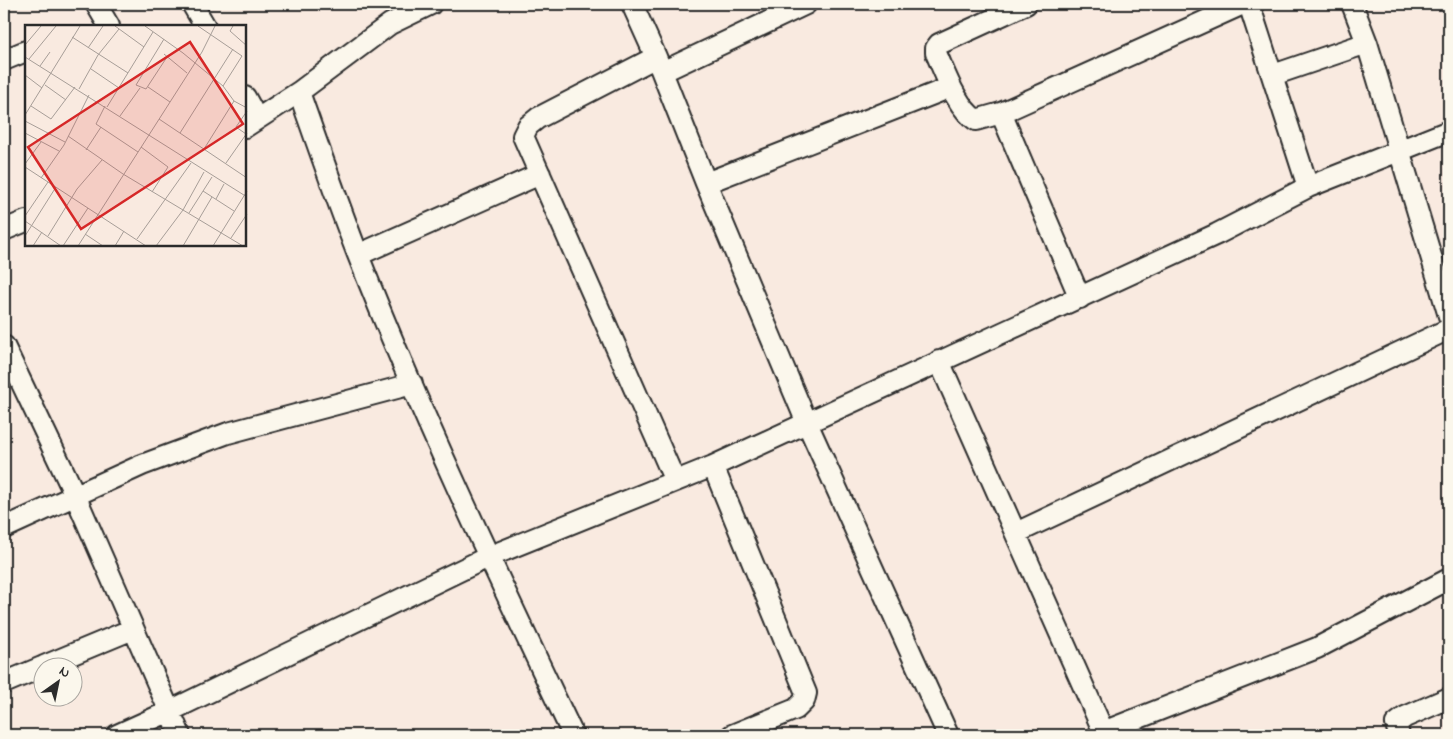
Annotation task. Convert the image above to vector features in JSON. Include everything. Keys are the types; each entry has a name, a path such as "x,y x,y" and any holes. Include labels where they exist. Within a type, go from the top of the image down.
{"street":[{"path":"192,4 204,25"},
{"path":"246,101 251,123 298,92 390,24 431,4"},
{"path":"632,4 659,65 806,423 948,735"},
{"path":"675,481 523,136 528,126 538,118 806,4"},
{"path":"1026,4 939,44 936,48 936,53 950,87 970,117 976,120 1001,113 1243,4"},
{"path":"1249,4 1308,187"},
{"path":"1352,4 1368,43 1449,316"},
{"path":"1273,75 1368,43"},
{"path":"4,60 25,51"},
{"path":"706,183 950,87"},
{"path":"298,92 358,255 412,384 488,557 573,735"},
{"path":"1001,113 1080,298"},
{"path":"117,735 170,712 488,557 713,466 1218,234 1308,187 1449,131"},
{"path":"358,255 540,174"},
{"path":"4,230 25,221"},
{"path":"1016,533 1449,329"},
{"path":"4,346 10,375 74,495 180,735"},
{"path":"939,361 1104,734 1317,648 1449,579"},
{"path":"4,528 142,466 228,433 412,384"},
{"path":"713,466 806,693 804,701 796,709 732,735"},
{"path":"69,656 133,629"},
{"path":"4,683 32,672"},
{"path":"1399,735 1396,724 1405,716 1449,698"}]}
